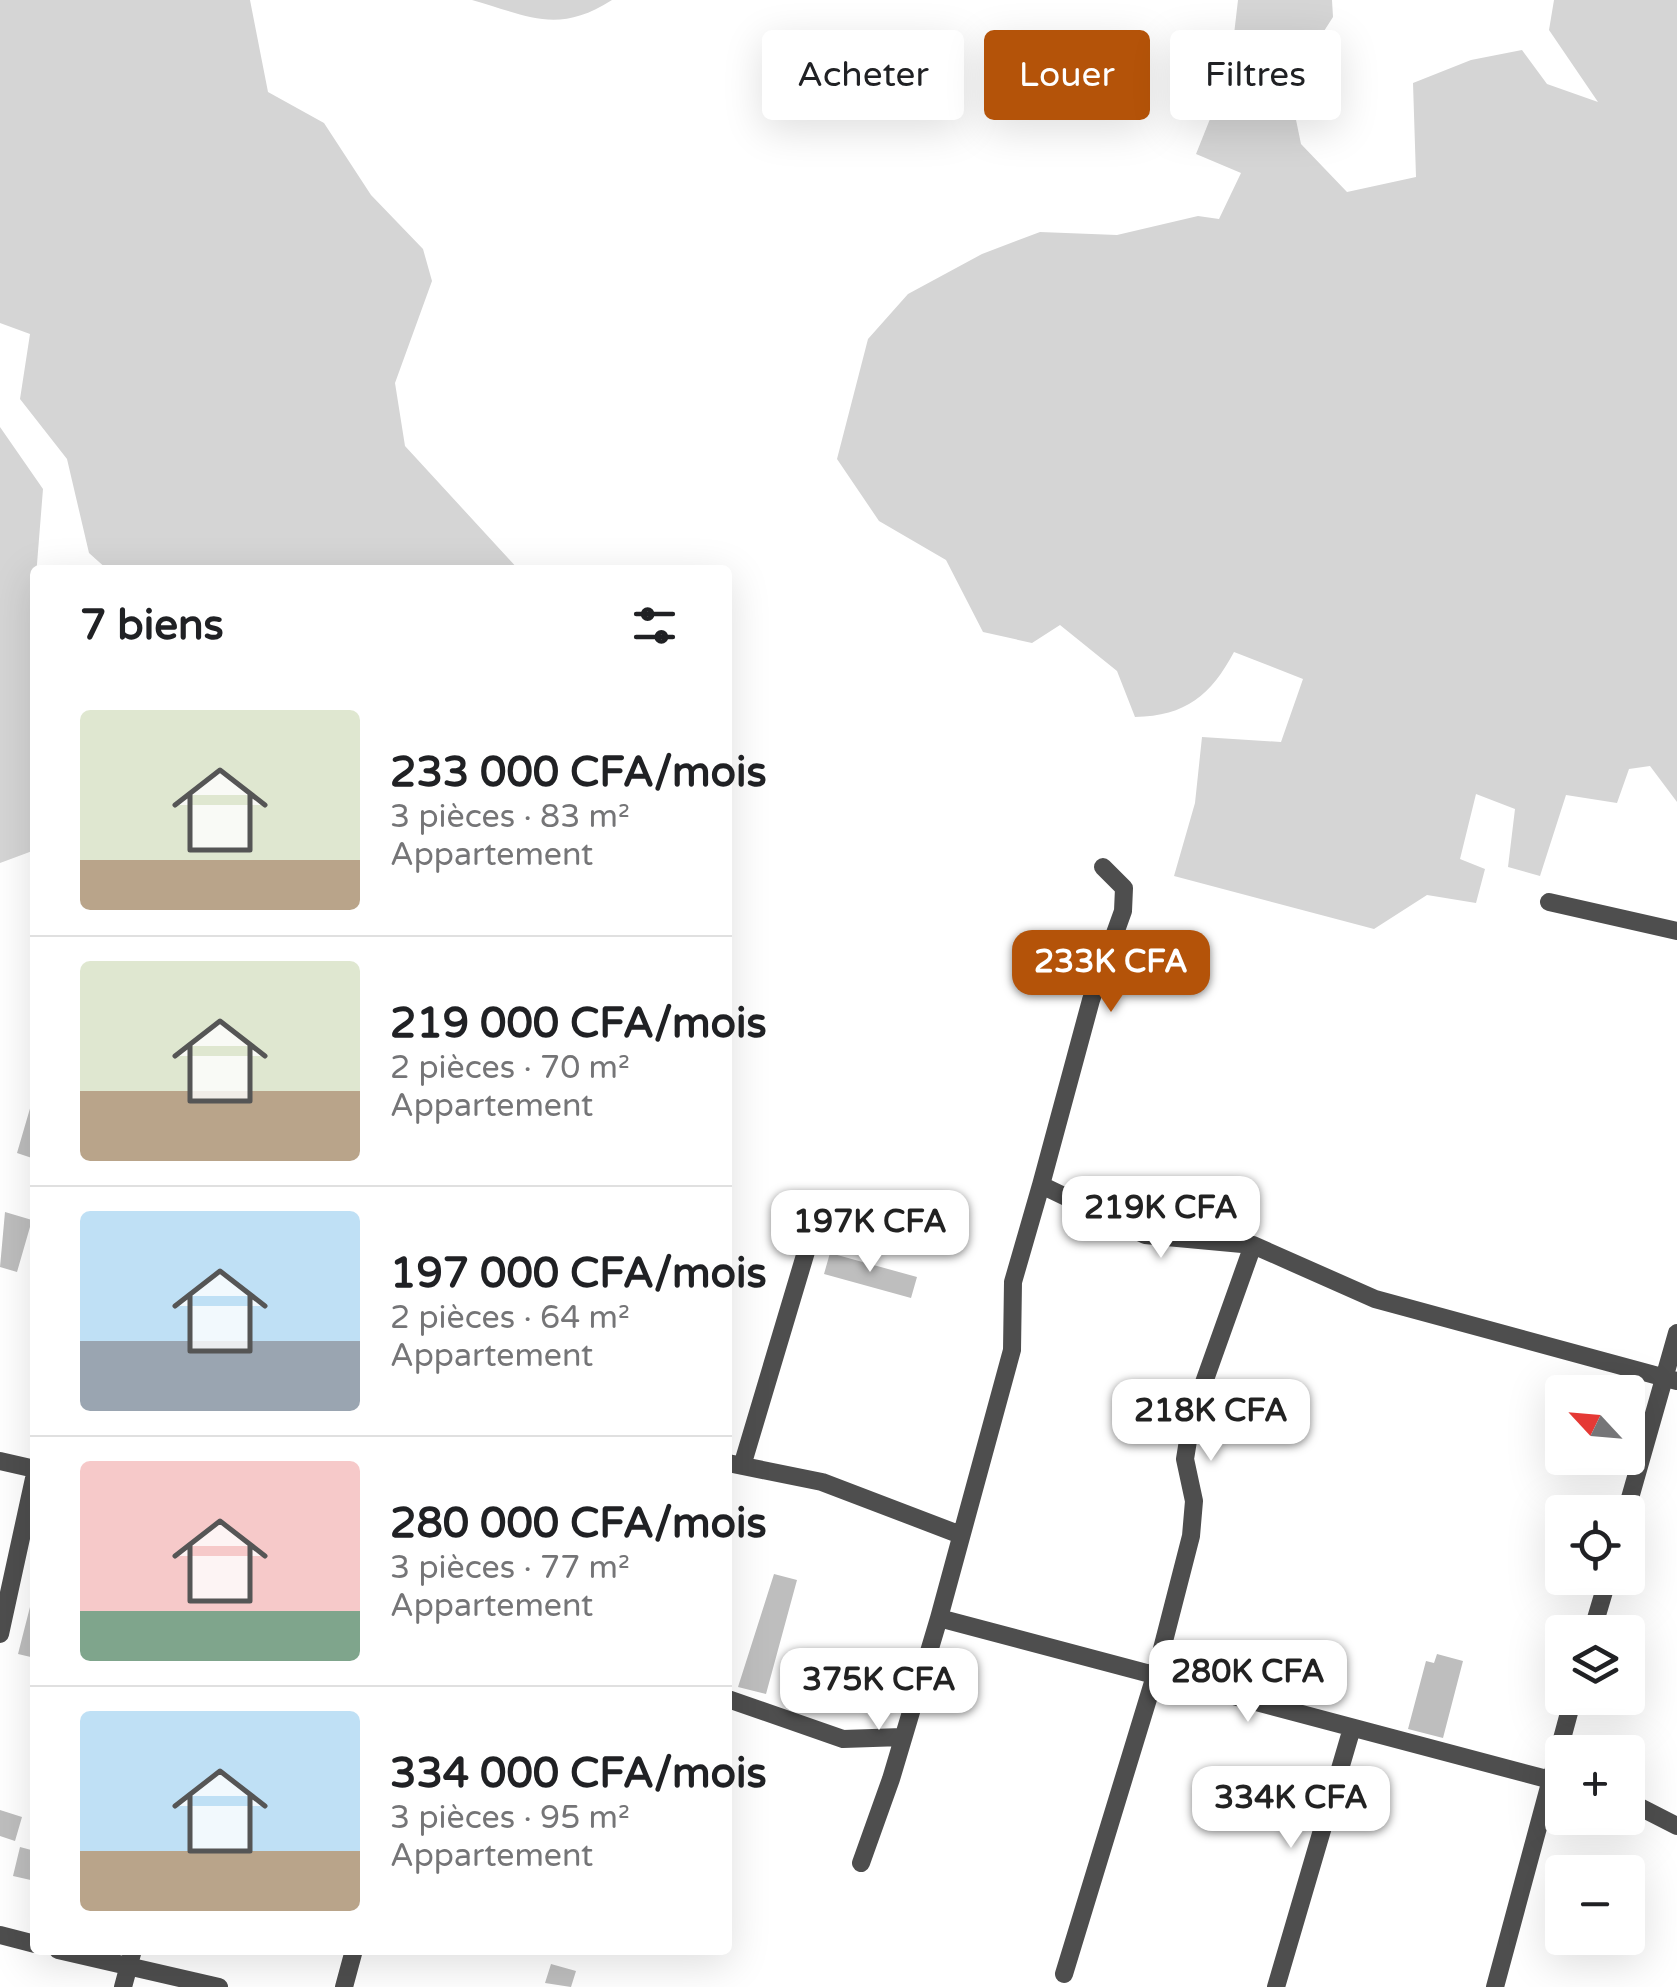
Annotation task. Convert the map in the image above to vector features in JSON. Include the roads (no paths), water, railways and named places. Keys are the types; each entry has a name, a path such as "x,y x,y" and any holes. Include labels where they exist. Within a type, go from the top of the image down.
{"street":[{"path":"861,1863 940,1618 1012,1350 1012,1282 1091,1000 1123,911 1124,888 1103,866"},
{"path":"1549,902 1677,930"},
{"path":"1041,1186 1145,1235 1254,1245 1374,1299 1671,1379"},
{"path":"814,1225 735,1464 822,1482 961,1535"},
{"path":"1064,1974 1156,1676 1190,1536 1194,1501 1186,1458 1192,1416 1254,1245"},
{"path":"1632,1495 1671,1379 1677,1333"},
{"path":"0,1461 30,1470"},
{"path":"0,1634 30,1495"},
{"path":"940,1618 1545,1779"},
{"path":"732,1699 843,1739 902,1738"},
{"path":"1276,1987 1352,1728"},
{"path":"1645,1810 1677,1826"},
{"path":"1495,1987 1545,1819"},
{"path":"0,1935 30,1943"},
{"path":"77,1955 219,1987"},
{"path":"344,1987 353,1955"}]}
